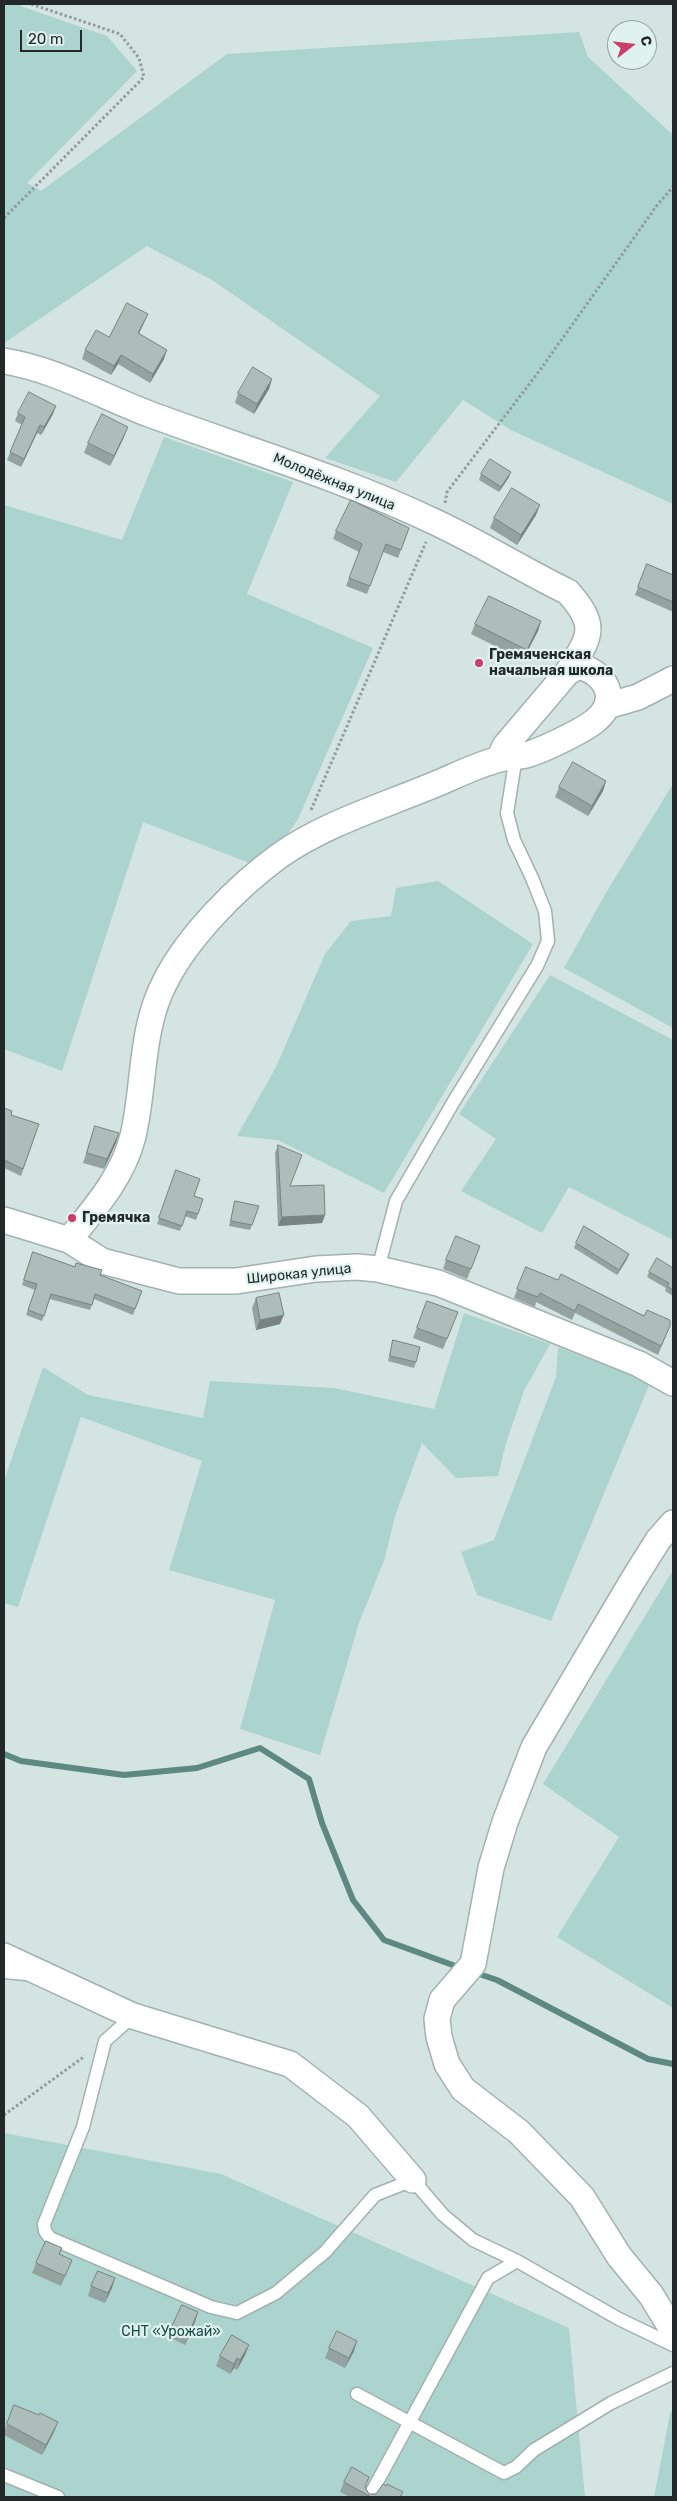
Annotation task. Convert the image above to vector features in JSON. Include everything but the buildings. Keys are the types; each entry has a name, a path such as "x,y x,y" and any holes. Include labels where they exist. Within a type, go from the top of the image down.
{"street":[{"name":"Молодёжная улица","path":"4,361 62,379 148,413 307,469 435,522 568,592 581,607 588,622 587,641 567,673 505,746 507,758"},
{"path":"68,1240 103,1198 120,1168 133,1137 151,1022 164,983 184,952 212,918 243,886 279,856 339,823 507,758 528,754 570,735 597,720 606,706 608,692 602,677 591,669 578,666 567,673"},
{"path":"606,706 638,697 673,679"},
{"name":"Широкая улица","path":"4,1220 68,1240 102,1261 179,1281 236,1281 316,1269 357,1267 378,1269 438,1283 639,1364 673,1383"},
{"path":"673,1522 658,1540 632,1580 534,1747 505,1822 491,1868 473,1964 442,2000 437,2019 439,2037 447,2064 464,2089 519,2132 582,2196 619,2256 651,2295 673,2331"},
{"path":"4,1956 51,1976 133,2016 290,2064 358,2116 413,2180"}],"lane":[{"path":"378,1269 396,1201 454,1101 538,966 548,941 545,911 514,840 507,813 507,758"},
{"path":"4,1972 51,1976"},
{"path":"133,2016 105,2041 83,2127 44,2224 50,2238 211,2307 237,2313 276,2293 325,2252 375,2195 413,2180 443,2215 473,2240 517,2261 619,2319 673,2345"},
{"path":"369,2497 488,2278 517,2261"},
{"path":"357,2394 504,2473 516,2467 534,2450 611,2402 673,2373"},
{"path":"4,2474 58,2497"}],"path":[{"path":"4,218 144,77 139,58 120,34 31,4"},
{"path":"303,842 305,826 312,808 391,621 443,507 447,492 540,370 652,212 673,187"},
{"path":"4,2115 105,2041"}],"green space":[{"path":"4,4 19,4 107,36 137,71 27,183 41,191 227,54 579,32 588,57 673,135 673,504 511,430 463,400 396,482 325,458 380,396 212,280 147,246 4,343"},
{"path":"164,437 293,482 247,594 373,648 298,819 279,847 252,864 143,822 62,1071 4,1049 4,505 122,540"},
{"path":"673,784 673,1028 564,968 607,891"},
{"path":"438,881 533,944 384,1193 278,1140 237,1136 276,1067 325,954 351,921 391,916 396,888"},
{"path":"550,975 673,1040 673,1240 569,1187 542,1233 461,1191 496,1139 459,1114"},
{"path":"464,1313 550,1344 524,1391 506,1443 498,1476 456,1478 422,1443 395,1516 385,1558 359,1623 320,1755 240,1729 275,1600 169,1570 202,1461 81,1417 18,1607 4,1603 4,1481 43,1367 88,1395 203,1418 210,1381 334,1388 434,1409"},
{"path":"558,1347 650,1383 551,1621 477,1595 461,1552 494,1540 556,1377"},
{"path":"673,1570 673,2008 557,1937 619,1837 543,1784"},
{"name":"СНТ «Урожай»","path":"4,2133 221,2174 569,2328 585,2497 4,2497"},
{"path":"673,2408 673,2497 654,2497 670,2414"}],"waterway":[{"path":"4,1754 21,1761 124,1775 197,1768 260,1748 309,1779 322,1823 353,1900 384,1940 461,1968"},
{"path":"473,1972 497,1980 648,2059 673,2064"}],"place":[{"name":"Гремяченская начальная школа","path":"479,663"},
{"name":"Гремячка","path":"72,1218"}]}
